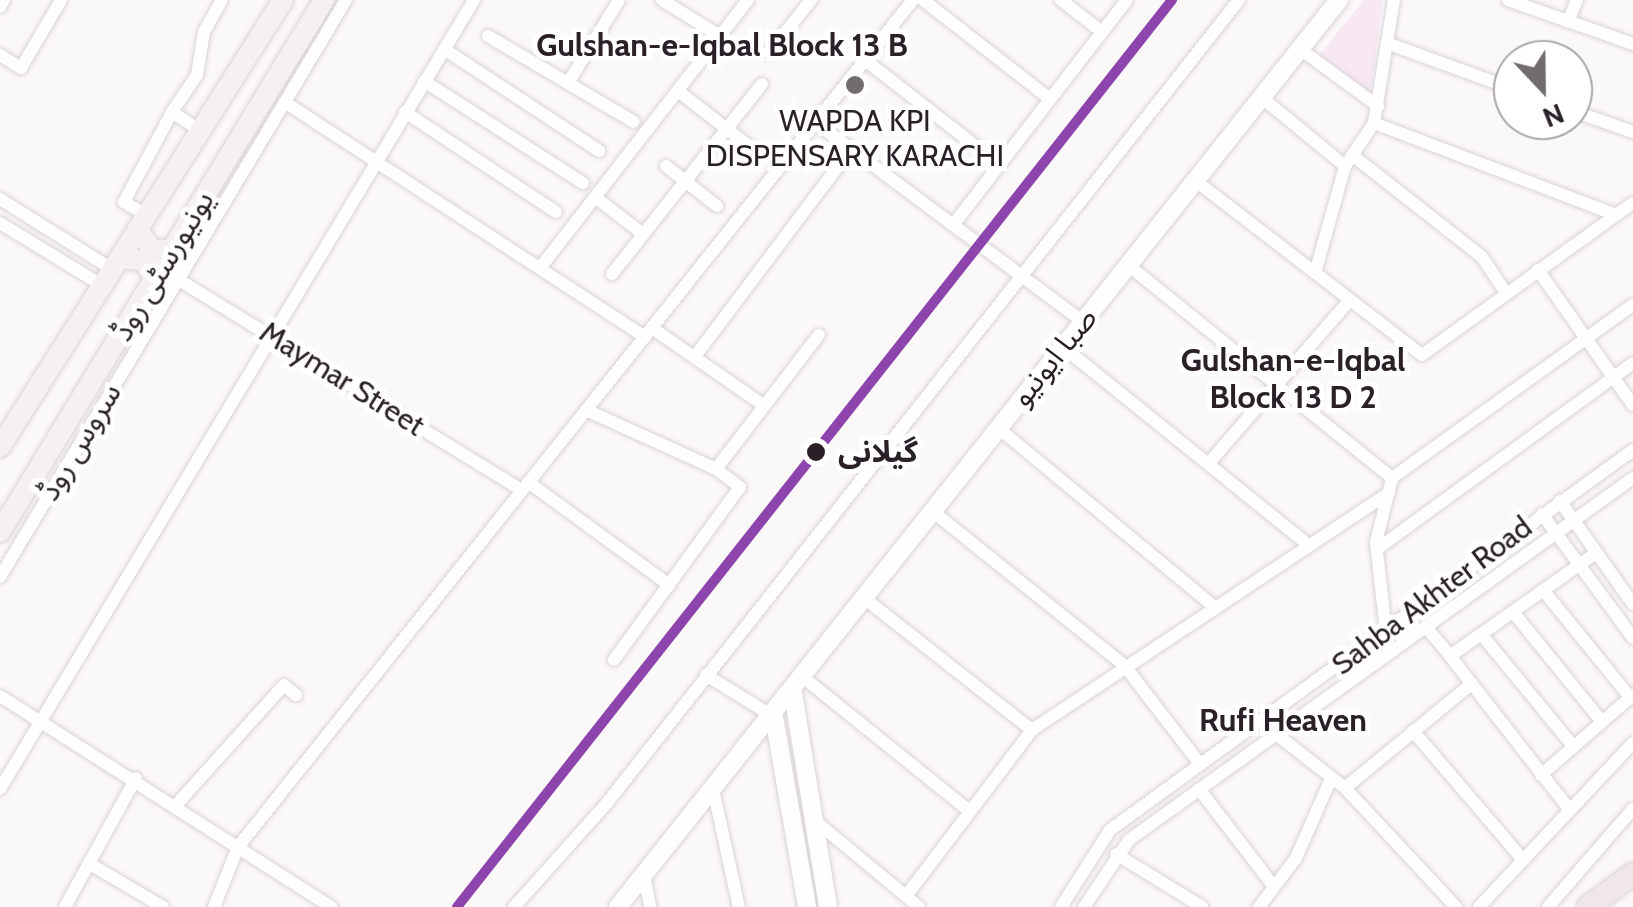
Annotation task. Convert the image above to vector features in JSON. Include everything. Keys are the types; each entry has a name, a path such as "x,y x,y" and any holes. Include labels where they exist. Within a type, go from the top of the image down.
{"highway":[{"path":"1588,907 1633,874"}],"main road":[{"name":"یونیورسٹی روڈ","path":"0,447 204,133 283,0"},
{"name":"یونیورسٹی روڈ","path":"0,532 165,276 173,250 256,132 324,0"},
{"name":"صبا ایونیو","path":"618,907 774,717 931,510 1339,0"},
{"path":"143,224 152,250 173,250"},
{"path":"112,271 144,261 165,276"},
{"path":"798,686 811,818 828,907"},
{"path":"774,717 807,907"}],"street":[{"path":"0,8 4,0"},
{"path":"0,55 21,68 61,0"},
{"path":"143,224 124,202 172,112 197,75 204,32 222,0"},
{"name":"سروس روڈ","path":"0,576 165,276 256,132 286,103 346,0"},
{"path":"0,789 474,0"},
{"path":"568,83 619,0"},
{"path":"662,0 720,36"},
{"path":"540,268 748,0"},
{"path":"768,53 811,0"},
{"path":"214,907 238,848 913,0"},
{"path":"923,0 1050,99"},
{"path":"1061,0 1102,32"},
{"path":"953,225 1127,0"},
{"path":"514,907 608,802 1239,0"},
{"path":"1316,273 1348,161 1374,123 1394,0"},
{"path":"1508,0 1632,42"},
{"path":"1568,22 1578,0"},
{"path":"488,36 634,122"},
{"path":"1387,43 1493,82"},
{"path":"444,49 599,151"},
{"path":"1300,49 1378,106"},
{"path":"865,60 1000,165"},
{"path":"424,81 583,183"},
{"path":"612,274 762,84"},
{"path":"678,91 758,153"},
{"path":"1261,97 1482,257 1506,294"},
{"path":"286,103 540,268 696,356 763,405"},
{"path":"172,112 204,133"},
{"path":"405,112 556,212"},
{"path":"1593,117 1633,132"},
{"path":"815,122 1084,322"},
{"path":"1374,123 1616,215"},
{"path":"696,356 851,149"},
{"path":"666,166 718,206"},
{"path":"1196,181 1348,302 1422,355 1633,203"},
{"path":"595,196 643,234"},
{"path":"0,199 112,271"},
{"path":"0,222 112,271"},
{"path":"1128,265 1392,478"},
{"path":"1538,270 1633,405"},
{"name":"Maymar Street","path":"165,276 525,486 668,585"},
{"path":"1209,463 1348,302"},
{"path":"1386,632 1377,549 1392,478 1633,305"},
{"path":"716,469 819,335"},
{"path":"1063,347 1308,544"},
{"path":"1377,549 1633,363"},
{"path":"586,410 716,469 740,487 614,660"},
{"path":"997,427 1212,605"},
{"name":"Sahba Akhter Road","path":"1061,907 1110,830 1633,450"},
{"name":"Sahba Akhter Road","path":"1084,907 1116,854 1199,789 1633,478"},
{"path":"906,896 1032,730 1212,605 1388,493"},
{"path":"1560,501 1596,553 1628,587 1633,604"},
{"path":"931,510 1124,666 1200,764"},
{"path":"1542,514 1633,638"},
{"path":"1450,656 1596,553"},
{"path":"1541,775 1632,696 1544,590"},
{"path":"864,598 1032,730"},
{"path":"1513,612 1602,722"},
{"path":"1426,628 1570,810"},
{"path":"1481,634 1574,746"},
{"path":"706,675 774,717"},
{"path":"1345,788 1471,684"},
{"path":"176,805 284,685 296,695"},
{"path":"798,686 968,810"},
{"path":"0,696 136,778 332,907"},
{"path":"1413,731 1523,860"},
{"path":"1276,734 1330,781 1345,788 1456,907"},
{"path":"1479,907 1633,743"},
{"path":"65,907 136,778"},
{"path":"1260,907 1272,884 1296,858 1330,781"},
{"path":"713,788 739,907"},
{"path":"1199,789 1272,884"},
{"path":"1548,907 1633,810"},
{"path":"811,818 919,907"},
{"path":"1116,854 1202,907"},
{"path":"90,864 163,907"},
{"path":"644,875 650,907"}],"shaded area":[{"path":"1364,0 1383,0 1370,96 1317,58"}],"transit line":[{"path":"457,907 1172,0"}],"place":[{"name":"WAPDA KPI DISPENSARY KARACHI","path":"855,85"},
{"name":"گیلانی","path":"816,452"}],"district":[{"name":"Gulshan-e-Iqbal Block 13 B","path":"722,45"},
{"name":"Gulshan-e-Iqbal Block 13 D 2","path":"1293,380"},
{"name":"Rufi Heaven","path":"1283,720"}]}
